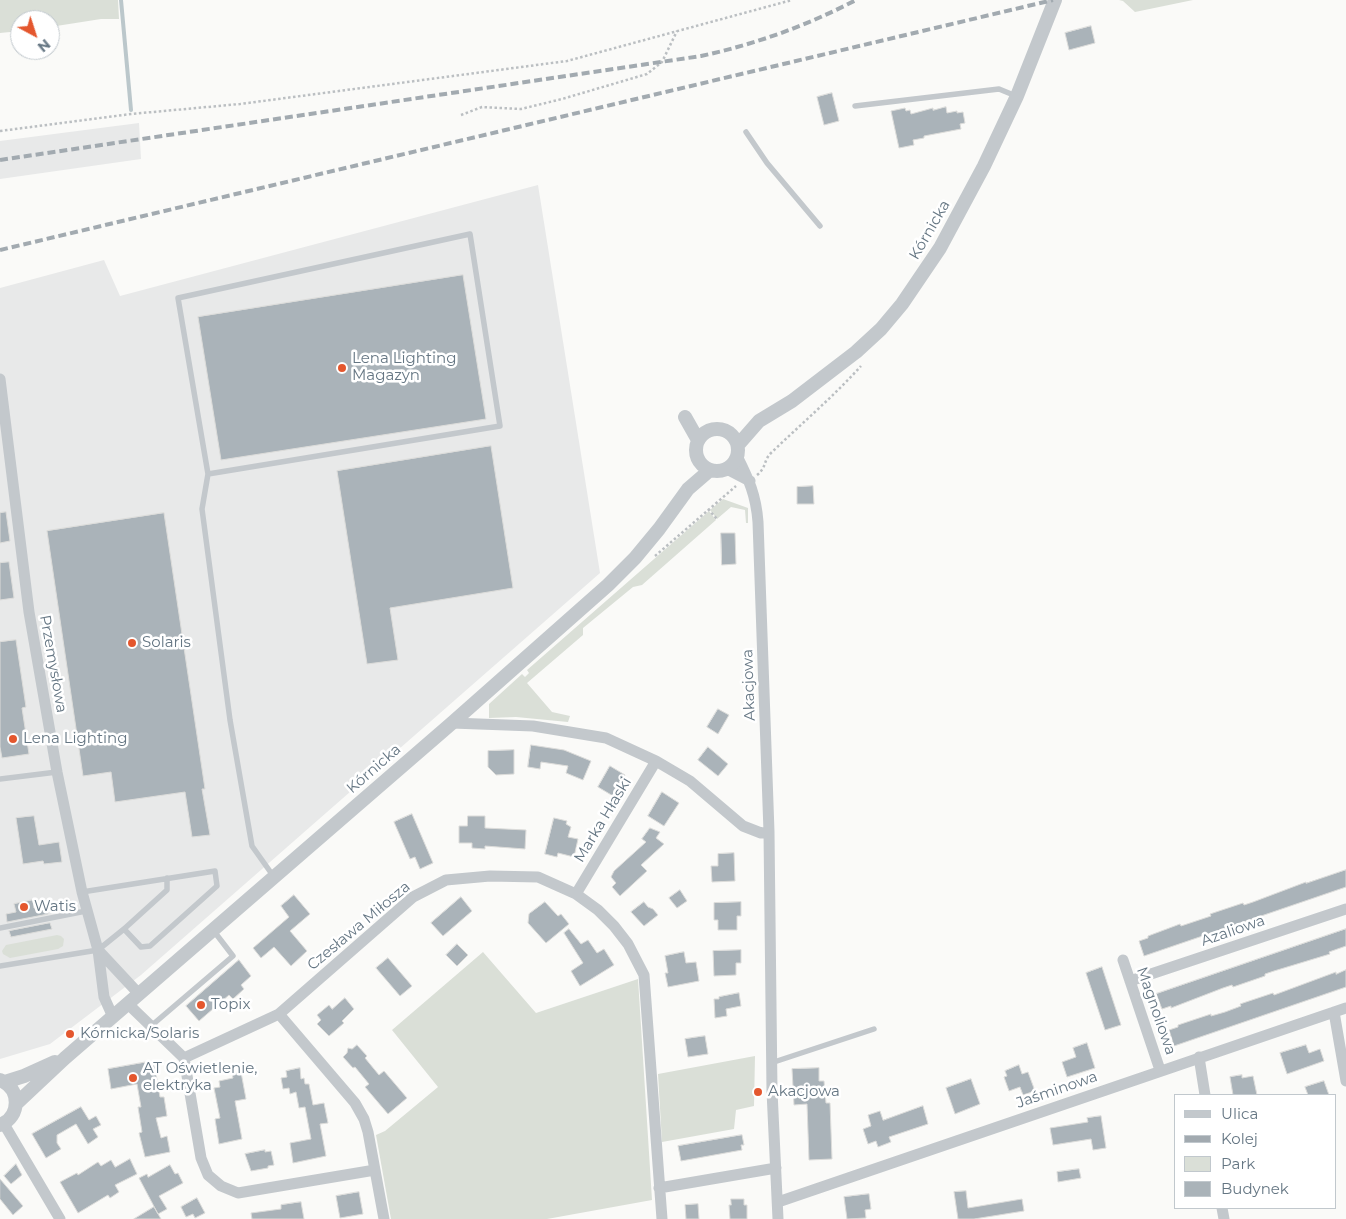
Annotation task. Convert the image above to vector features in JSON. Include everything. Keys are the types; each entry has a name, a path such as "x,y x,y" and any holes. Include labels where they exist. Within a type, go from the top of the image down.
{"street":[{"name":"Kórnicka","path":"759,421 792,401 856,352 881,329 902,304 940,248 984,166 1017,96 1055,0"},
{"name":"Przemysłowa","path":"0,379 29,612 86,912 98,950 104,997 113,1017"},
{"path":"698,440 685,417 708,430"},
{"path":"724,430 759,421"},
{"path":"738,451 730,433 716,428 708,430 698,440 696,447 698,459 703,466 710,470 726,469 733,464 738,451 759,421"},
{"name":"Akacjowa","path":"738,451 756,501 758,522 769,832 771,1063 778,1219"},
{"path":"688,489 698,459"},
{"path":"726,469 750,481"},
{"path":"688,489 710,470"},
{"name":"Kórnicka","path":"2,1124 10,1119 16,1104 65,1058 274,878 608,585 635,558 688,489"},
{"path":"452,722 533,726 606,738 656,761 690,780 742,826 761,833 769,832"},
{"name":"Marka Hłaski","path":"576,894 656,761"},
{"name":"Czesława Miłosza","path":"184,1058 279,1014 413,896 446,880 490,876 538,877 576,894 598,910 628,944 644,975 662,1219"},
{"name":"Azaliowa","path":"1130,981 1346,909"},
{"name":"Przemysłowa","path":"98,950 139,994"},
{"name":"Magnoliowa","path":"1123,960 1160,1070"},
{"path":"128,1004 184,1058 201,1158 208,1175 221,1186 238,1193 375,1170"},
{"name":"Jaśminowa","path":"778,1202 1346,1008"},
{"path":"1334,1012 1346,1081"},
{"path":"279,1014 355,1103 364,1119 384,1219"},
{"path":"1199,1057 1205,1094"},
{"name":"Kórnicka","path":"2,1081 24,1076 65,1058"},
{"path":"2,1081 14,1093 16,1104"},
{"path":"2,1124 60,1219"},
{"path":"659,1188 776,1168"}],"lane":[{"path":"855,106 999,89 1017,96"},
{"path":"746,132 767,163 820,226"},
{"path":"208,474 500,426 470,234 178,298 208,474 202,509 230,720 252,846 274,878"},
{"path":"0,779 58,772"},
{"path":"82,892 216,871 218,886 150,946 141,947 124,929"},
{"path":"0,966 98,950 167,890 168,878"},
{"path":"0,928 86,912"},
{"path":"151,1026 233,956 213,930"},
{"path":"771,1063 874,1029"}],"path":[{"path":"0,131 131,114 240,104 566,61 792,0"},
{"path":"461,115 482,107 521,109 646,74 662,62 678,31"},
{"path":"708,509 717,519"}],"shaded area":[{"path":"139,123 141,159 0,179 0,141"},
{"path":"538,185 600,573 141,975 50,1044 0,1059 0,288 104,260 120,296"}],"green space":[{"path":"0,0 118,0 119,19 101,19 60,25 60,10 10,10 10,32 0,33"},
{"path":"1119,0 1193,0 1135,12 1123,1"},
{"path":"723,499 748,508 748,523 746,523 745,510 731,507 717,519 710,510"},
{"path":"709,511 716,520 642,585 633,587 583,628 583,635 527,683 552,712 570,716 568,722 516,717 489,718 489,704 522,674 525,677 529,673 527,670"},
{"path":"57,935 64,939 63,946 58,949 10,958 3,954 2,951 6,945"},
{"path":"483,952 536,1013 638,979 652,1200 547,1219 391,1219 376,1135 385,1131 438,1087 392,1030"},
{"path":"755,1056 754,1106 736,1110 734,1129 662,1142 658,1074"}],"building":[{"path":"1091,26 1095,43 1069,50 1065,33"},
{"path":"832,93 839,121 824,125 817,97"},
{"path":"946,107 947,113 963,112 965,123 960,124 961,129 924,136 924,138 913,140 914,145 899,148 891,111 905,108 906,111 910,110 911,114 933,108 933,110"},
{"name":"Lena Lighting Magazyn","path":"463,275 486,419 221,460 198,317"},
{"path":"491,446 513,588 390,608 398,660 367,664 337,471"},
{"path":"813,486 814,504 797,504 797,487"},
{"path":"6,512 10,541 0,543 0,513"},
{"name":"Solaris","path":"164,513 205,789 202,789 210,835 192,837 185,792 115,802 111,772 83,776 47,531"},
{"path":"721,533 735,533 736,564 722,565"},
{"path":"9,562 14,598 0,600 0,563"},
{"path":"16,640 26,707 22,708 29,754 2,758 0,747 0,642"},
{"path":"718,709 729,715 718,734 707,727"},
{"path":"531,745 564,750 591,761 583,780 566,773 568,766 541,762 540,769 528,767"},
{"path":"708,747 728,764 718,776 698,760"},
{"path":"514,750 514,774 496,775 488,767 488,751"},
{"path":"610,766 625,775 613,796 598,787"},
{"path":"662,792 679,803 664,826 648,816"},
{"path":"412,814 433,863 420,869 415,857 410,859 394,822"},
{"path":"34,816 39,845 59,842 62,862 44,864 43,861 23,864 16,818"},
{"path":"468,816 485,816 485,828 526,830 525,849 485,846 485,849 472,848 472,843 459,843 459,826 467,826"},
{"path":"554,818 567,821 566,824 571,827 568,837 578,839 574,857 558,853 557,857 545,854"},
{"path":"650,828 660,832 656,838 664,844 641,865 647,871 620,896 612,887 616,883 611,877 614,871 646,842 642,839"},
{"path":"734,853 735,881 712,882 711,866 718,866 718,854"},
{"path":"1346,870 1346,887 1144,956 1139,941 1148,938 1148,936"},
{"path":"680,890 687,901 677,908 669,898"},
{"path":"294,895 310,914 290,931 307,951 291,966 274,947 261,958 253,948 289,917 281,906"},
{"path":"461,897 472,911 443,936 431,923"},
{"path":"33,900 34,908 47,906 48,914 7,922 6,914 16,912 14,904"},
{"path":"545,902 558,916 561,914 569,924 546,943 528,923 529,914"},
{"path":"644,902 658,915 644,926 631,912"},
{"path":"741,902 741,916 737,916 737,930 718,930 718,920 714,920 714,903"},
{"path":"50,923 52,929 11,937 9,931"},
{"path":"569,929 581,944 588,940 597,953 604,949 614,965 580,986 571,971 583,963 564,933"},
{"path":"1346,929 1346,946 1329,952 1330,954 1265,974 1265,976 1233,987 1232,985 1223,988 1171,1008 1171,1006 1162,1009 1156,994"},
{"path":"457,944 468,955 457,966 446,955"},
{"path":"741,950 741,963 736,963 736,975 714,976 713,951"},
{"path":"684,952 686,963 696,962 699,981 668,987 665,973 668,973 665,956"},
{"path":"388,958 412,986 400,996 376,968"},
{"path":"239,960 251,976 241,985 244,989 233,999 229,995 199,1021 186,1006"},
{"path":"1102,967 1121,1025 1105,1030 1086,973"},
{"path":"1346,970 1346,987 1174,1046 1169,1030 1178,1027 1178,1025 1211,1014 1211,1016 1225,1012 1241,1006 1240,1004 1273,993 1274,995"},
{"path":"739,993 741,1006 726,1009 727,1016 715,1018 714,999"},
{"path":"345,998 354,1009 342,1021 344,1023 329,1036 317,1024 321,1020 317,1015 329,1005 332,1009"},
{"path":"705,1036 708,1054 688,1057 685,1039"},
{"path":"1087,1043 1095,1068 1067,1077 1062,1062 1076,1057 1073,1048"},
{"path":"357,1045 367,1056 365,1058 379,1075 384,1071 407,1098 388,1114 365,1087 369,1084 355,1067 353,1068 343,1057 347,1053 348,1048 352,1049"},
{"path":"1306,1045 1309,1053 1320,1049 1324,1061 1287,1074 1280,1053"},
{"path":"153,1061 155,1067 159,1070 156,1074 160,1097 164,1097 167,1116 156,1118 161,1138 167,1136 170,1152 145,1157 139,1133 142,1132 138,1107 141,1107 137,1084 111,1089 108,1069"},
{"path":"1019,1065 1022,1074 1028,1072 1035,1091 1023,1095 1020,1087 1009,1091 1004,1077 1007,1076 1005,1071"},
{"path":"300,1068 301,1079 304,1078 305,1084 309,1084 313,1105 324,1103 328,1123 320,1124 326,1156 293,1163 290,1143 311,1139 305,1107 299,1108 296,1092 290,1094 289,1088 283,1089 281,1078 287,1077 286,1071"},
{"path":"819,1068 819,1081 824,1081 826,1103 830,1103 832,1159 809,1160 807,1104 794,1105 792,1069"},
{"path":"241,1072 246,1099 235,1101 242,1139 219,1144 215,1119 220,1118 214,1088 220,1087 219,1081 233,1078 232,1074"},
{"path":"1242,1075 1242,1078 1253,1076 1257,1094 1233,1094 1230,1077"},
{"path":"971,1079 980,1104 955,1114 946,1088"},
{"path":"1324,1081 1329,1094 1308,1094 1305,1087"},
{"path":"923,1106 928,1124 889,1137 891,1142 878,1147 876,1141 868,1144 863,1129 871,1126 868,1115 880,1111 883,1120"},
{"path":"81,1107 89,1120 96,1116 101,1125 93,1129 98,1137 88,1144 76,1124 57,1135 57,1143 61,1149 46,1158 32,1134"},
{"path":"1101,1116 1106,1148 1093,1150 1091,1139 1053,1145 1050,1128 1088,1122 1087,1118"},
{"path":"742,1135 744,1145 741,1145 742,1150 681,1161 678,1146"},
{"path":"265,1150 265,1152 271,1151 274,1165 251,1171 245,1154"},
{"path":"130,1159 137,1174 115,1185 119,1192 110,1198 108,1195 78,1213 60,1182 77,1173 78,1175 98,1162 101,1166 111,1160 115,1167"},
{"path":"16,1164 22,1175 11,1184 4,1176"},
{"path":"170,1165 175,1174 178,1173 183,1183 159,1196 167,1209 158,1214 139,1178 147,1174 148,1177"},
{"path":"1079,1169 1081,1178 1058,1182 1057,1172"},
{"path":"0,1179 23,1206 13,1215 0,1199"},
{"path":"966,1191 968,1208 1022,1199 1024,1211 974,1219 958,1219 954,1192"},
{"path":"359,1192 363,1214 340,1218 336,1196"},
{"path":"869,1194 871,1209 865,1210 866,1218 847,1219 844,1197"},
{"path":"197,1198 205,1213 195,1218 193,1214 186,1217 181,1207"},
{"path":"731,1199 744,1199 744,1205 747,1205 747,1219 730,1219 729,1205 731,1205"},
{"path":"301,1202 304,1219 252,1219 251,1213 281,1209 281,1205"},
{"path":"698,1204 699,1219 686,1219 685,1205"},
{"path":"154,1207 161,1219 134,1219"}],"waterway":[{"path":"121,0 131,110"}],"railway":[{"path":"0,160 701,56 741,46 780,33 856,0"},
{"path":"0,250 1053,0"}],"place":[{"name":"Lena Lighting Magazyn","path":"342,368"},
{"name":"Solaris","path":"132,643"},
{"name":"Lena Lighting","path":"13,739"},
{"name":"Watis","path":"24,907"},
{"name":"Topix","path":"201,1005"},
{"name":"Kórnicka/Solaris","path":"70,1034"},
{"name":"AT Oświetlenie, elektryka","path":"133,1078"},
{"name":"Akacjowa","path":"758,1092"}]}
